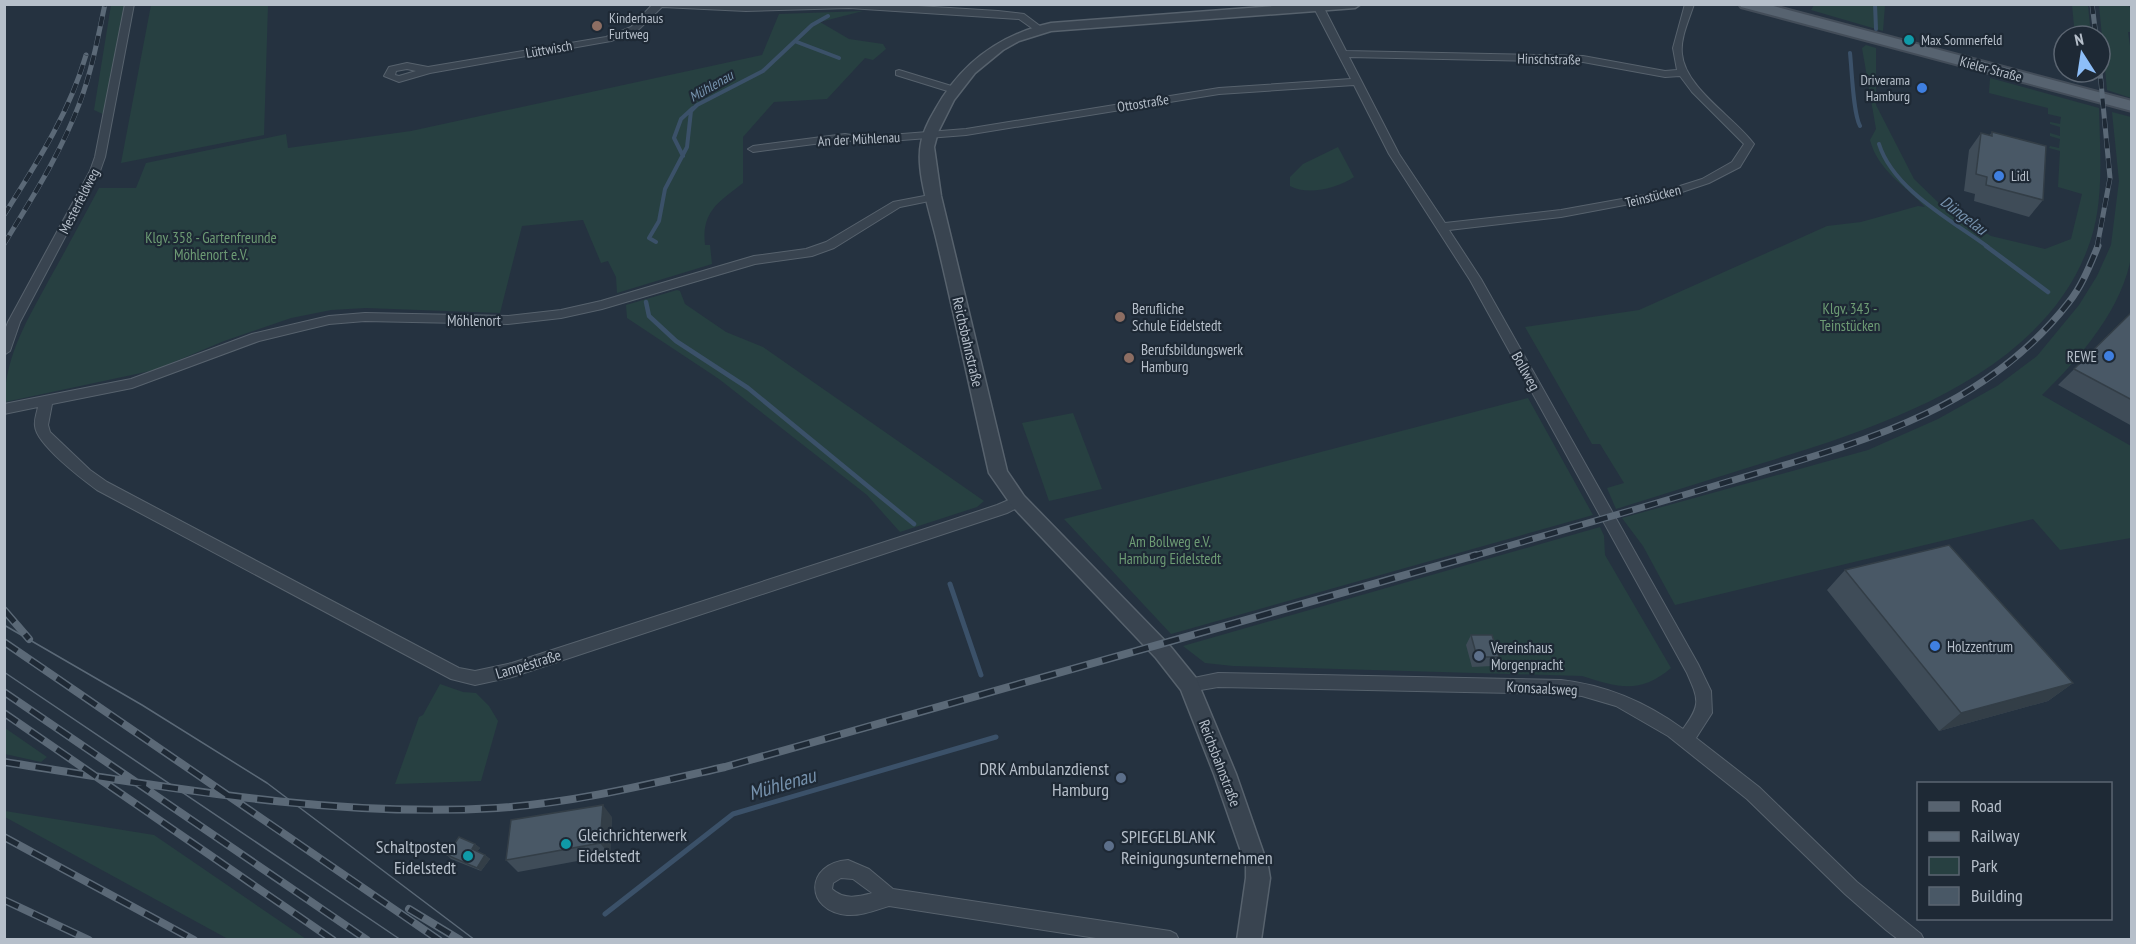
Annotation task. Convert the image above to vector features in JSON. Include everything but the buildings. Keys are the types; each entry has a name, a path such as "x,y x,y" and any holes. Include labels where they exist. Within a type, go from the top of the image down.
{"main road":[{"name":"Kieler Straße","path":"1746,4 2132,106"}],"street":[{"name":"Mesterfeldweg","path":"4,351 14,322 85,191 100,157 130,4"},
{"path":"661,4 746,8 849,5 1009,14 1028,20 1039,29"},
{"name":"Lüttwisch","path":"428,70 609,39 634,29 661,4"},
{"name":"Reichsbahnstraße","path":"1249,939 1258,878 1257,866 1225,774 1189,685 1163,652 1018,501 998,473 935,196 927,147 954,90 995,48 1018,35 1039,29 1258,8 1319,8 1355,4"},
{"path":"1683,74 1677,55 1679,38 1690,4"},
{"name":"Bollweg","path":"1319,8 1394,154 1475,279 1693,669 1703,690 1704,713 1685,739"},
{"name":"Hinschstraße","path":"1342,54 1583,59 1665,74 1683,74"},
{"path":"899,73 954,90"},
{"name":"Teinstücken","path":"1443,227 1619,204 1676,191 1721,175 1748,153 1749,144 1683,74"},
{"name":"Ottostraße","path":"931,135 966,132 1219,91 1357,82"},
{"name":"An der Mühlenau","path":"753,149 845,137 864,140 931,135"},
{"name":"Möhlenort","path":"4,409 143,380 256,337 321,321 365,316 508,320 545,316 602,305 754,260 808,253 830,245 897,204 935,196"},
{"name":"Lampéstraße","path":"46,400 41,425 44,434 85,474 102,486 456,674 475,678 512,670 931,533 1002,509 1018,501"},
{"name":"Kronsaalsweg","path":"1189,685 1218,680 1573,688 1632,706 1666,725 1752,792 1855,892 1915,939"},
{"path":"889,897 1170,939"}],"green space":[{"path":"111,5 124,5 107,116 94,110"},
{"path":"151,5 268,5 264,135 121,163"},
{"path":"1814,5 1885,5 1883,31 1811,10"},
{"path":"2072,5 2088,5 2090,24 2074,24"},
{"path":"2099,5 2127,5 2131,8 2131,32 2128,32 2132,59 2131,98 2107,90 2106,84 2112,84 2112,24 2101,24"},
{"name":"Klgv. 358 - Gartenfreunde Möhlenort e.V.","path":"863,11 820,22 849,39 883,44 886,49 873,60 865,58 827,99 774,102 743,137 743,183 714,208 706,224 705,245 710,245 712,264 617,293 616,277 608,261 601,263 583,220 522,226 500,313 366,308 331,310 291,318 224,341 155,370 5,402 9,369 19,338 99,188 136,188 146,163 286,134 288,148 411,131 762,55 779,14"},
{"name":"Klgv. 343 - Teinstücken","path":"1866,45 1876,48 1876,105 1914,179 1945,209 1991,236 2045,249 2071,239 2082,194 2058,187 2060,151 2049,148 2050,146 2059,148 2060,139 2050,136 2050,133 2060,136 2060,127 2050,122 2060,124 2061,117 2048,114 2048,108 1989,93 1990,78 2099,108 2100,191 2098,208 2091,239 2069,286 2038,325 2000,359 1956,387 1908,411 1810,448 1616,509 1607,488 1624,483 1600,444 1592,444 1525,327 1639,310 1827,226 1861,222 1918,206 1925,207 1893,177 1874,151 1870,140 1876,129 1862,48"},
{"path":"2112,112 2131,117 2133,218 2132,250 2128,271 2121,291 2099,329 2086,347 2042,395 2131,446 2131,538 2060,550 2033,519 1675,605 1643,546 1622,518 1868,450 1938,419 1997,386 2037,356 2079,305 2097,276 2111,245 2119,181"},
{"path":"1338,147 1354,177 1323,189 1305,190 1290,186 1290,177 1303,164"},
{"path":"680,291 685,304 726,332 763,347 984,501 977,507 900,532 867,495 719,379 627,318 626,305"},
{"name":"Am Bollweg e.V. Hamburg Eidelstedt","path":"1528,398 1593,515 1171,634 1064,519"},
{"path":"1073,413 1102,489 1049,501 1022,423"},
{"path":"1600,527 1604,536 1605,555 1671,668 1649,682 1628,686 1582,676 1233,666 1205,663 1183,646"},
{"path":"440,684 463,692 476,693 489,706 498,721 481,781 395,784 419,717 423,715"},
{"path":"4,728 47,757 41,762 5,754"},
{"path":"5,811 154,835 306,939 228,939 5,817"}],"waterway":[{"name":"Düngelau","path":"1875,4 1876,29"},
{"name":"Mühlenau","path":"683,155 687,147 691,111 697,105 763,71 812,25 828,16"},
{"path":"797,42 839,58"},
{"name":"Düngelau","path":"1850,53 1854,102 1860,126"},
{"path":"683,155 674,138 681,119 693,108"},
{"name":"Düngelau","path":"1879,144 1886,160 1910,189 1988,247"},
{"name":"Mühlenau","path":"656,242 649,238 659,221 665,189 683,155"},
{"name":"Düngelau","path":"1986,246 2048,292"},
{"name":"Mühlenau","path":"646,302 649,316 676,341 748,388 914,524"},
{"name":"Mühlenau","path":"950,584 981,675"},
{"name":"Mühlenau","path":"605,914 733,814 996,737"}],"tram line":[{"path":"4,625 142,705 267,783 475,940"},
{"path":"4,672 401,940"}],"railway":[{"path":"4,244 45,175 80,102 88,78 105,4"},
{"path":"2092,4 2094,24"},
{"path":"4,215 40,158 61,118 71,98 86,55"},
{"path":"2097,247 2110,178 2101,84"},
{"path":"1470,557 1869,438 1957,398 1997,372 2035,340 2074,296 2098,246"},
{"path":"228,795 373,809 435,810 497,808 555,802 612,792 725,767 1476,555"},
{"path":"4,610 29,639"},
{"path":"4,642 228,795"},
{"path":"4,692 136,782"},
{"path":"4,713 95,776"},
{"path":"4,762 95,776"},
{"path":"95,776 136,782"},
{"path":"95,776 333,940"},
{"path":"136,782 228,795"},
{"path":"136,782 367,940"},
{"path":"228,795 439,940"},
{"path":"4,837 194,940"},
{"path":"4,900 89,940"},
{"path":"409,909 460,940"}],"place":[{"name":"Kinderhaus Furtweg","path":"597,26"},
{"name":"Max Sommerfeld","path":"1909,40"},
{"name":"Driverama Hamburg","path":"1922,88"},
{"name":"Lidl","path":"1999,176"},
{"name":"Berufliche Schule Eidelstedt","path":"1120,317"},
{"name":"REWE","path":"2109,356"},
{"name":"Berufsbildungswerk Hamburg","path":"1129,358"},
{"name":"Holzzentrum","path":"1935,646"},
{"name":"Vereinshaus Morgenpracht","path":"1479,656"},
{"name":"DRK Ambulanzdienst Hamburg","path":"1121,778"},
{"name":"Gleichrichterwerk Eidelstedt","path":"566,844"},
{"name":"SPIEGELBLANK Reinigungsunternehmen","path":"1109,846"},
{"name":"Schaltposten Eidelstedt","path":"468,856"}]}
